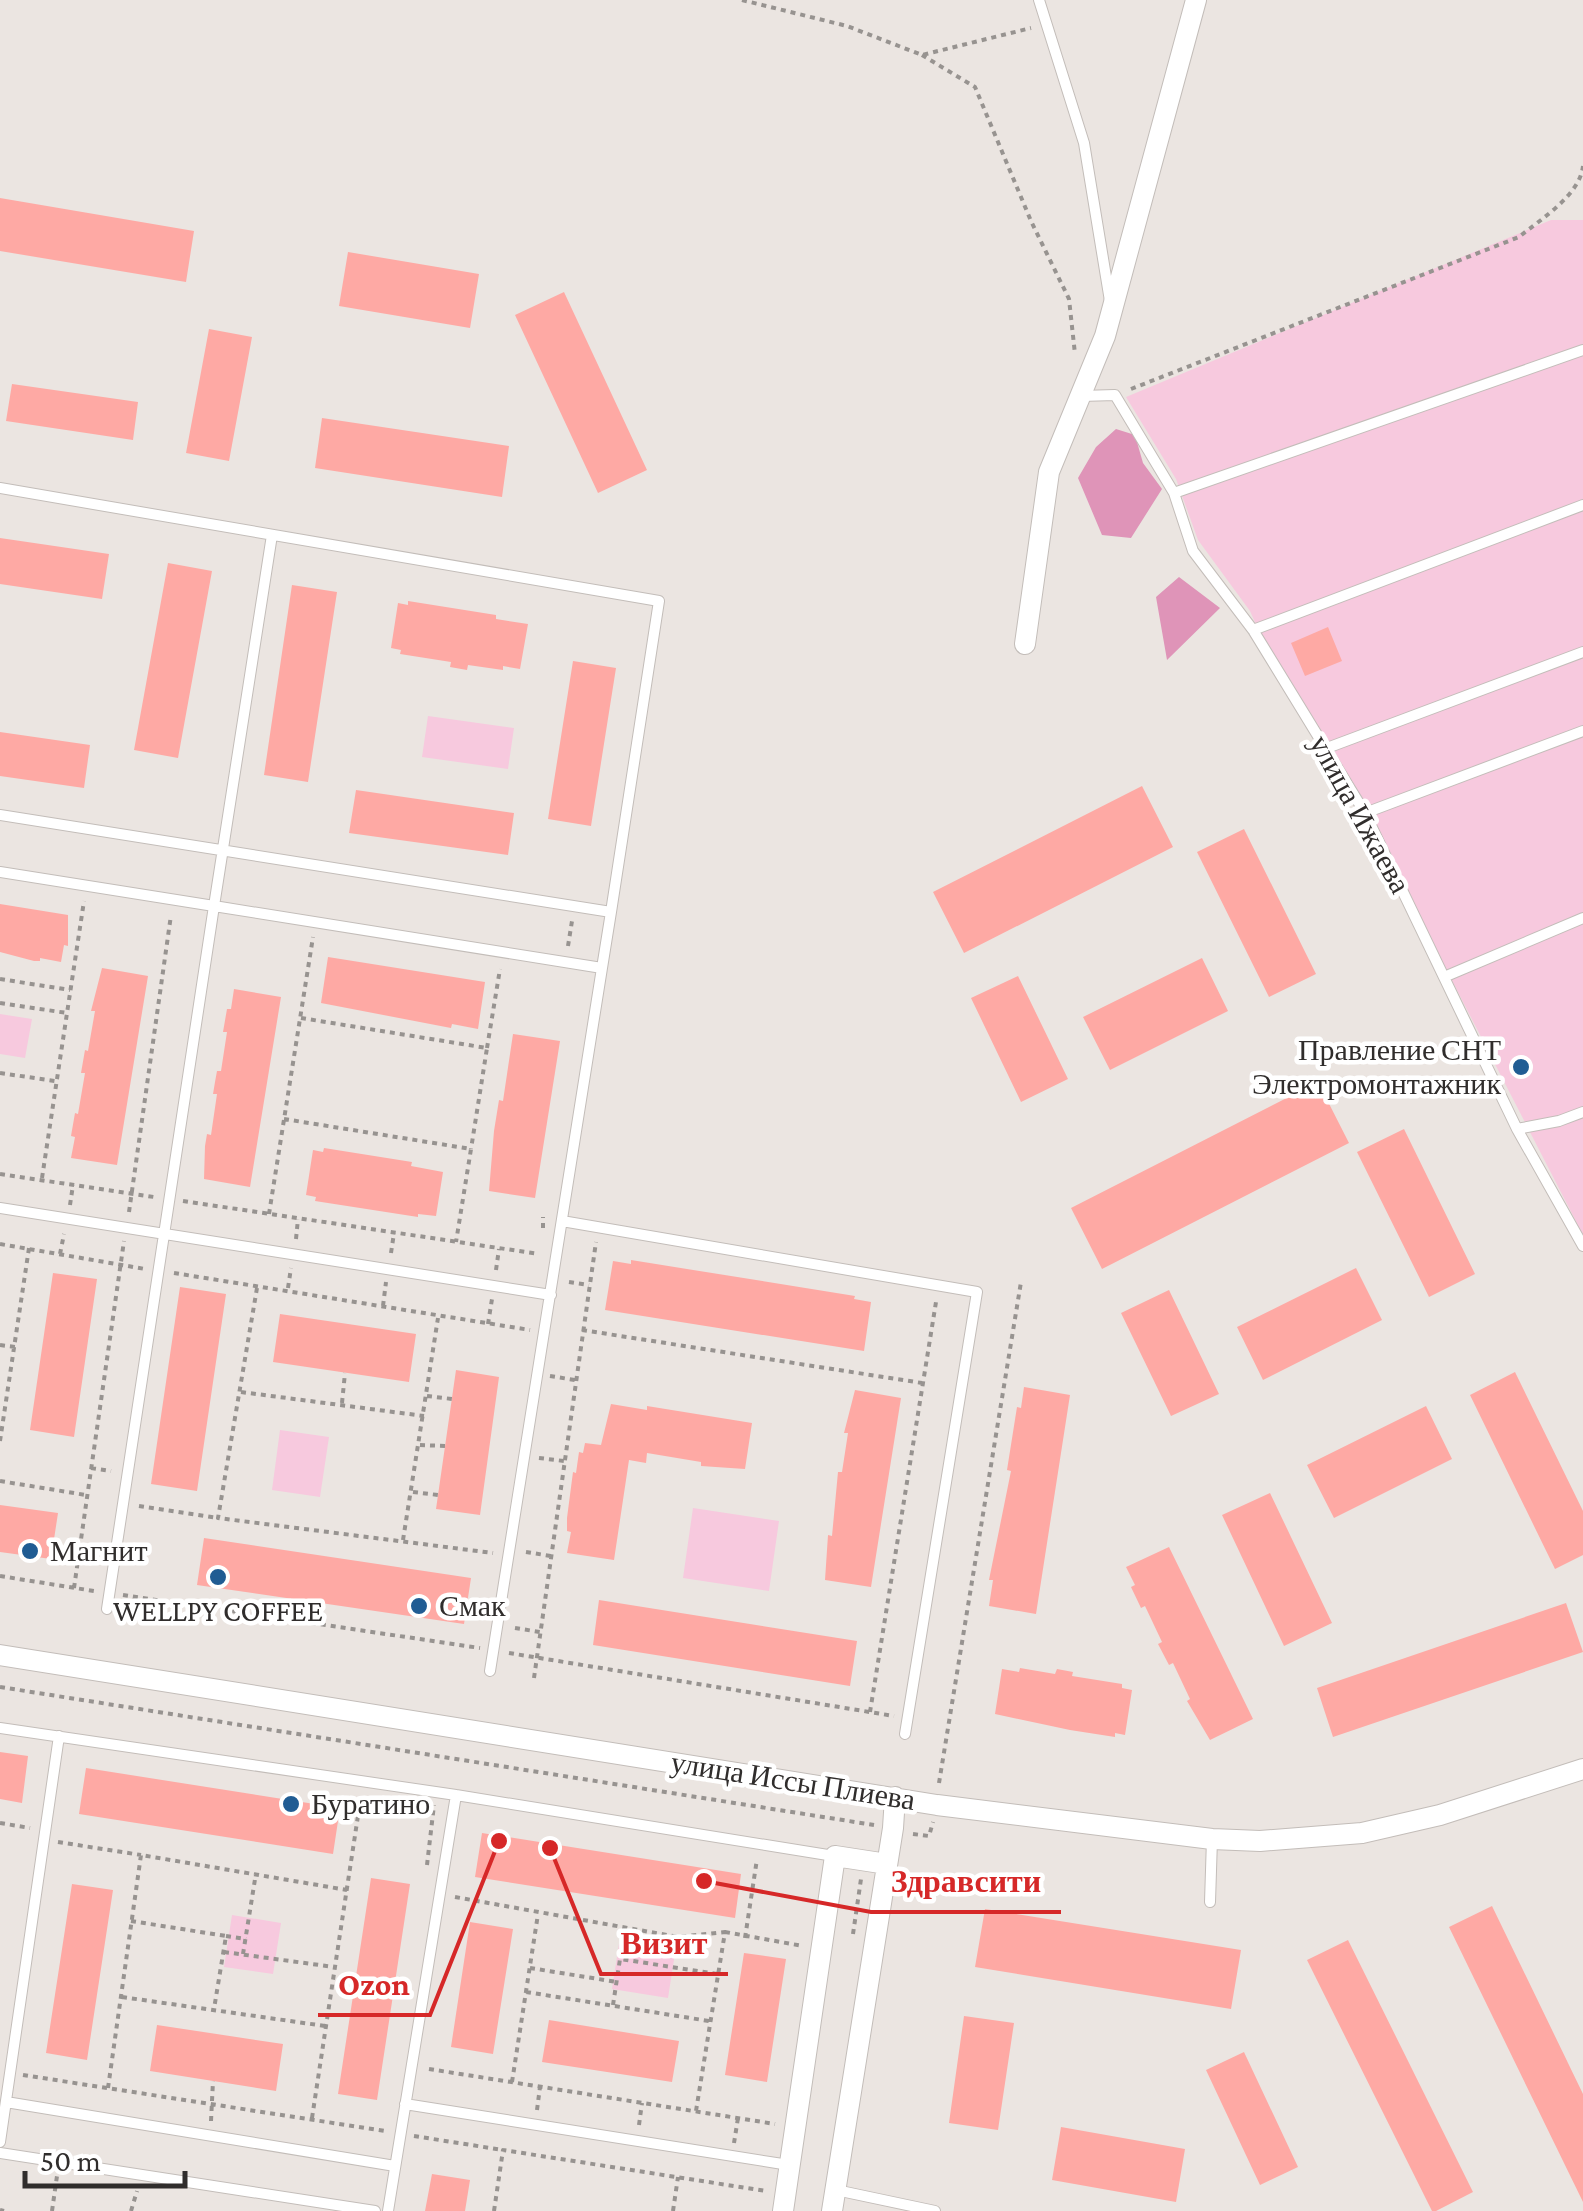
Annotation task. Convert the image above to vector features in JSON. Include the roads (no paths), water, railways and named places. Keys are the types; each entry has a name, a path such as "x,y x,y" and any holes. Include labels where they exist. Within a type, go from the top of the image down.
{"street":[{"path":"1025,644 1050,472 1105,336 1196,0"},
{"name":"улица Иссы Плиева","path":"0,1655 936,1805 1212,1839 1362,1834 1440,1816 1583,1769"},
{"path":"833,2200 887,1864 901,1831 895,1797"},
{"path":"784,2202 835,1856 887,1864"}],"lane":[{"path":"1040,0 1084,143 1110,307"},
{"path":"1174,493 1583,350"},
{"name":"улица Ижаева","path":"1080,396 1115,395 1174,493 1193,551 1252,630 1327,748 1365,813 1516,1130 1583,1246"},
{"path":"0,488 659,602 490,1671"},
{"path":"1252,630 1583,504"},
{"path":"108,1609 272,535"},
{"path":"1327,748 1583,652"},
{"path":"1365,813 1583,732"},
{"path":"0,815 610,912"},
{"path":"0,872 602,968"},
{"path":"1444,978 1583,918"},
{"path":"1516,1130 1559,1122 1583,1112"},
{"path":"0,1208 551,1295"},
{"path":"562,1221 977,1292 906,1734"},
{"path":"0,1728 456,1794 835,1856"},
{"path":"0,2142 58,1736"},
{"path":"388,2211 456,1794"},
{"path":"1210,1902 1212,1839"},
{"path":"6,2102 395,2166"},
{"path":"405,2104 789,2164"},
{"path":"0,2154 375,2211"},
{"path":"833,2200 936,2211"}],"place":[{"name":"Правление СНТ Электромонтажник","path":"1521,1067"},
{"name":"Магнит","path":"30,1551"},
{"name":"WELLPY COFFEE","path":"218,1577"},
{"name":"Смак","path":"419,1606"},
{"name":"Буратино","path":"291,1804"},
{"name":"Ozon","path":"499,1841"},
{"name":"Визит","path":"550,1848"},
{"name":"Здравсити","path":"704,1881"}]}
